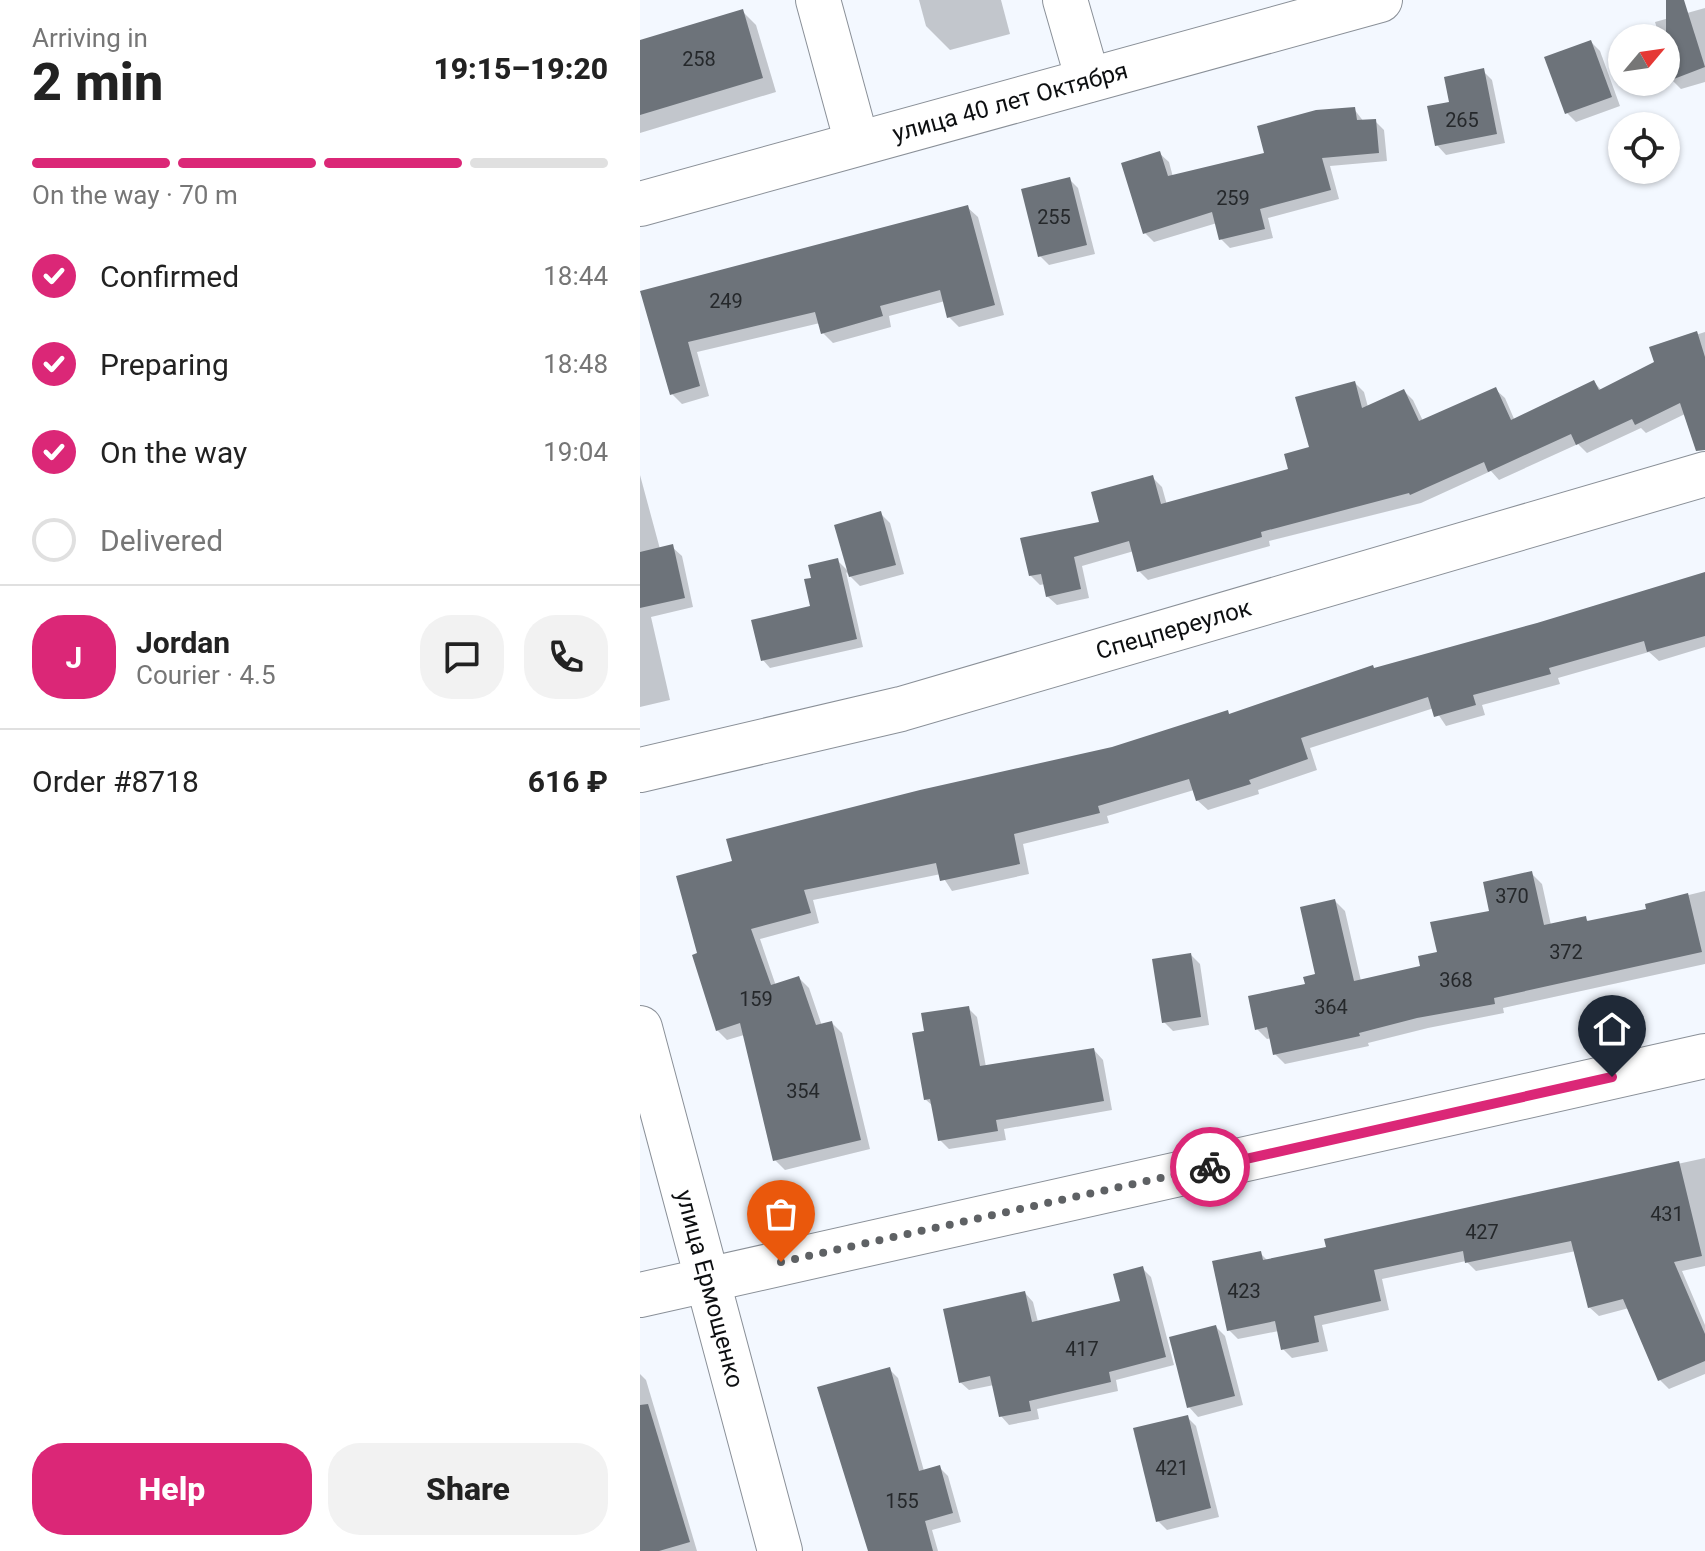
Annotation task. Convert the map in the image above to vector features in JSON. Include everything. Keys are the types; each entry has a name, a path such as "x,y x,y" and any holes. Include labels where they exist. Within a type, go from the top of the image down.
{"main road":[{"path":"818,0 857,143"},
{"path":"1065,0 1088,80"},
{"name":"улица 40 лет Октября","path":"640,204 1380,0"},
{"name":"Спецпереулок","path":"640,770 901,709 1705,474"},
{"name":"улица Ермощенко","path":"640,1028 780,1551"},
{"path":"640,1295 1705,1056"}],"building":[{"path":"1666,0 1684,0 1705,67 1680,77 1680,24 1666,24"},
{"path":"743,9 763,78 640,115 640,40"},
{"path":"1591,40 1608,86 1608,96 1612,97 1565,114 1544,57"},
{"path":"1484,68 1497,134 1435,146 1427,106 1449,102 1444,77"},
{"path":"1355,107 1357,120 1376,119 1379,153 1322,158 1331,190 1260,209 1265,229 1219,240 1212,212 1143,234 1121,163 1160,151 1168,176 1264,153 1257,126 1316,110"},
{"path":"1070,177 1087,245 1038,257 1021,189"},
{"path":"968,205 995,305 947,318 940,290 880,306 883,316 821,334 815,312 688,342 700,386 670,395 640,291"},
{"path":"1697,331 1705,357 1705,450 1696,451 1680,403 1635,425 1632,419 1576,445 1571,434 1488,472 1484,462 1410,495 1261,532 1262,537 1137,572 1129,541 1074,557 1081,589 1046,597 1041,574 1029,576 1020,538 1099,522 1091,492 1153,475 1161,504 1288,469 1284,454 1309,447 1295,397 1355,381 1362,408 1404,389 1419,421 1496,387 1511,420 1594,380 1599,390 1654,362 1649,347"},
{"path":"881,511 896,565 849,577 834,525"},
{"path":"673,544 685,598 640,608 640,552"},
{"path":"838,558 857,639 761,661 751,620 810,606 804,579 811,578 808,565"},
{"path":"1705,572 1705,636 1647,652 1644,641 1549,668 1551,674 1473,695 1476,705 1434,717 1428,697 1301,738 1308,759 1249,780 1251,784 1196,801 1189,779 1098,806 1100,813 1014,834 1020,864 940,881 936,863 804,890 811,913 751,929 771,985 799,976 816,1025 832,1021 861,1140 773,1161 740,1023 716,1031 692,955 697,953 676,876 732,861 726,839 920,790 1112,747 1228,710 1229,714 1373,665 1374,668 1537,623"},
{"path":"1532,871 1544,925 1586,916 1587,921 1646,909 1645,904 1688,893 1702,952 1494,998 1495,1004 1417,1018 1359,1033 1360,1036 1273,1055 1267,1027 1255,1030 1248,996 1305,984 1303,977 1315,974 1300,907 1335,899 1354,981 1420,966 1418,956 1437,952 1430,922 1489,911 1483,882"},
{"path":"1191,953 1201,1017 1162,1023 1152,959"},
{"path":"969,1006 980,1066 1094,1048 1104,1101 996,1120 998,1131 938,1141 930,1099 924,1100 912,1033 924,1031 921,1013"},
{"path":"1679,1161 1702,1256 1674,1262 1705,1334 1705,1361 1658,1381 1623,1299 1588,1308 1571,1241 1465,1263 1463,1251 1374,1270 1381,1301 1314,1316 1319,1342 1281,1350 1275,1321 1227,1331 1212,1261 1261,1251 1263,1260 1326,1247 1324,1239"},
{"path":"1143,1266 1166,1357 1109,1372 1111,1382 1029,1401 1031,1411 999,1417 990,1376 959,1383 943,1309 1025,1291 1032,1322 1120,1301 1113,1274"},
{"path":"1216,1325 1235,1396 1187,1408 1169,1337"},
{"path":"890,1367 919,1471 940,1465 953,1513 925,1521 933,1551 868,1551 817,1387"},
{"path":"648,1404 690,1542 659,1551 640,1551 640,1405"},
{"path":"1188,1415 1211,1508 1156,1522 1133,1428"}],"way so far":[{"path":"781,1262 1210,1167"}],"route":[{"path":"1210,1167 1612,1077"}]}
